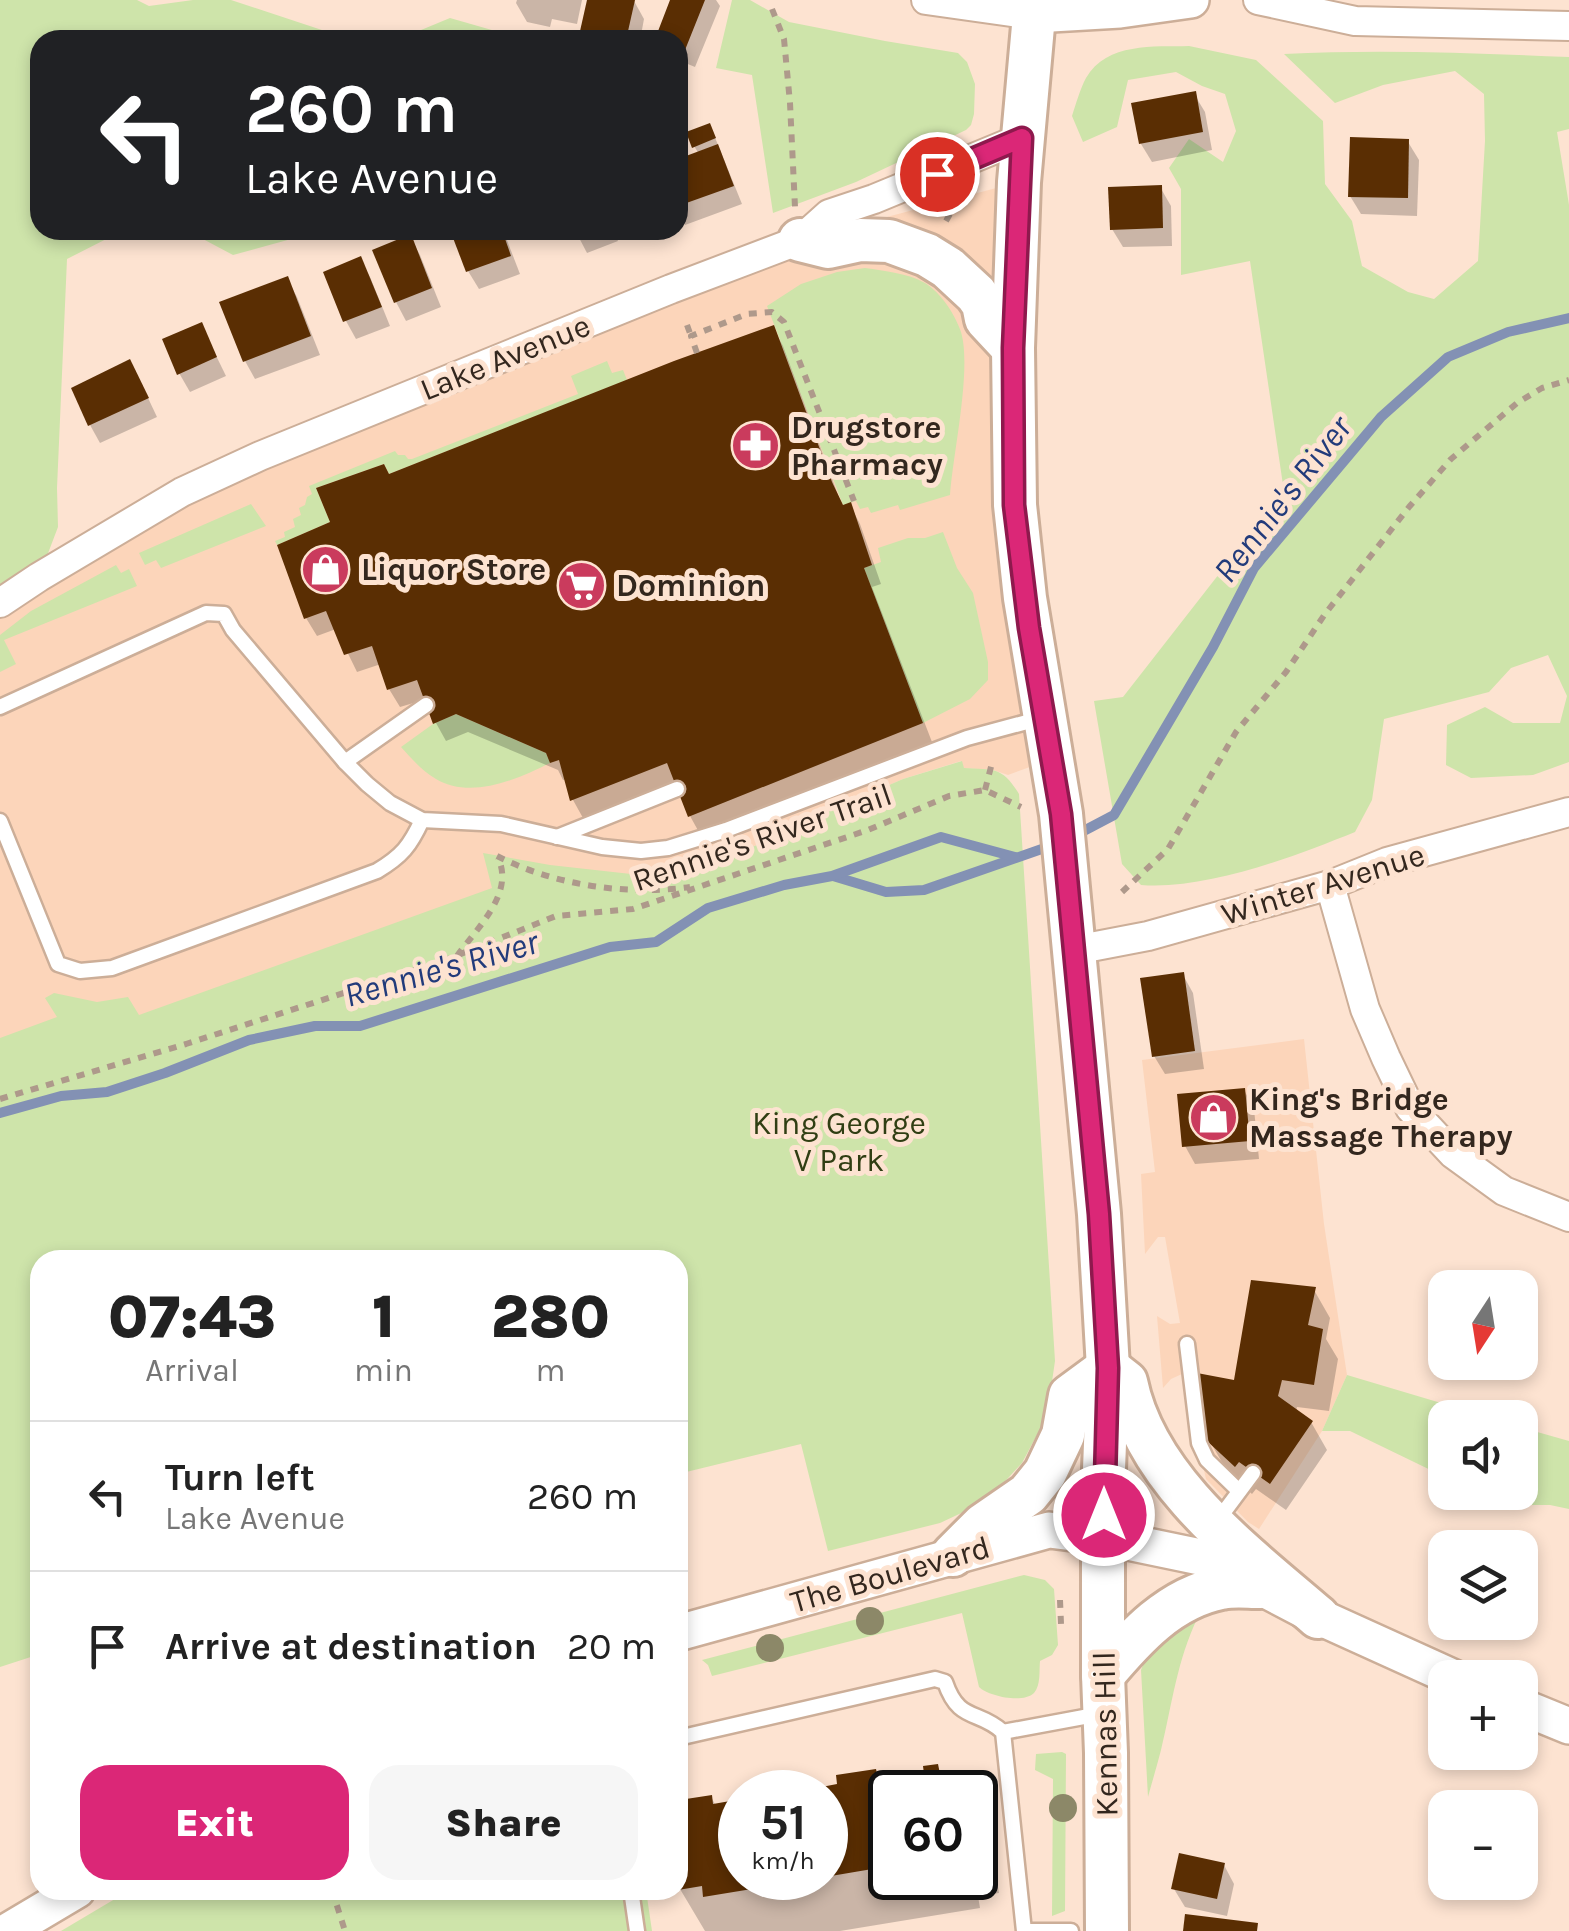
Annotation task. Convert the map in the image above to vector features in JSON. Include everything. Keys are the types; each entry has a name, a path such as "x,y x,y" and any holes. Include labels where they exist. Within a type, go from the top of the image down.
{"main road":[{"name":"Kennas Hill","path":"1034,14 1022,138 1013,348 1014,505 1043,718 1042,811 1066,876 1099,1214 1108,1368 1103,1494 1108,1931"},
{"path":"798,227 828,247 860,240 890,241 927,255 976,294 986,320 1013,348"},
{"path":"953,1554 984,1525 1028,1494 1044,1473 1063,1435 1070,1396 1108,1368 1126,1382 1132,1408 1148,1442 1184,1492 1227,1508 1227,1539 1318,1617"},
{"path":"1104,1694 1144,1628 1167,1612 1204,1592 1226,1587 1260,1587"}],"street":[{"path":"926,0 1034,14 1120,10 1191,0"},
{"path":"1258,0 1355,21 1569,26"},
{"name":"Lake Avenue","path":"0,602 182,492 260,456 652,297 798,227 1022,138"},
{"name":"Winter Avenue","path":"1075,950 1148,936 1330,884 1387,862 1569,812"},
{"path":"1330,884 1366,1008 1410,1108 1452,1154 1504,1191 1569,1217"},
{"name":"The Boulevard","path":"688,1630 1049,1530 1104,1536 1205,1558 1318,1617 1428,1666"},
{"path":"1538,1713 1569,1726"},
{"path":"8,1931 60,1900"}],"lane":[{"path":"0,706 206,614 224,614 233,630 345,762 390,803 422,820 501,824 602,847 641,851 668,848 726,830 968,738 1043,718"},
{"path":"345,762 426,705"},
{"path":"557,837 677,789"},
{"path":"0,821 58,964 80,971 112,968 377,871 399,858 422,820"},
{"path":"1187,1344 1200,1443 1227,1508"},
{"path":"1227,1508 1253,1472"},
{"path":"688,1736 935,1679 945,1682 962,1712 1003,1732 1024,1931 1071,1931"},
{"path":"1003,1732 1104,1694"},
{"path":"633,1900 638,1931"}],"path":[{"path":"772,9 784,38 798,227"},
{"path":"938,236 964,188"},
{"path":"744,304 747,314"},
{"path":"691,336 747,314 772,312 784,322 854,501"},
{"path":"687,325 697,353"},
{"path":"1122,892 1168,849 1236,732 1286,672 1325,614 1409,507 1451,459 1517,403 1542,388 1569,380"},
{"path":"992,763 986,790 1042,811"},
{"name":"Rennie's River Trail","path":"0,1098 186,1044 456,956 556,916 633,909 868,830 949,796 986,790"},
{"path":"456,956 500,896 504,871 496,856 552,877 598,886 638,891 705,886"},
{"path":"335,1900 345,1931"}],"shaded area":[{"path":"1019,182 1049,760 1008,775 963,768 961,761 903,779 760,844 682,872 0,1074 0,603 182,492 800,240"},
{"path":"1304,1039 1324,1224 1347,1375 1322,1431 1259,1529 1206,1479 1182,1374 1163,1388 1157,1316 1170,1324 1180,1323 1165,1237 1158,1237 1145,1254 1141,1174 1155,1172 1142,1060"}],"green space":[{"path":"0,0 137,0 149,6 231,0 322,30 30,30 30,240 104,240 67,259 58,527 39,577 0,603"},
{"path":"732,0 750,0 789,22 958,53 967,62 975,84 971,125 856,182 773,213 752,75 716,68"},
{"path":"450,18 491,30 421,30"},
{"path":"1189,46 1256,60 1323,121 1325,184 1352,221 1362,266 1408,292 1434,299 1478,261 1484,94 1455,71 1383,85 1335,103 1284,54 1391,52 1569,57 1569,129 1557,132 1569,205 1569,762 1533,775 1471,778 1446,765 1447,725 1485,707 1513,723 1560,723 1567,696 1548,655 1511,668 1489,692 1384,719 1372,800 1355,832 1221,877 1141,885 1122,864 1094,701 1123,697 1258,524 1283,485 1250,261 1181,275 1181,189 1169,168 1189,139 1223,162 1236,131 1225,94 1176,72 1128,80 1117,127 1083,142 1072,116 1086,78 1106,58 1132,49"},
{"path":"205,240 288,240 233,255"},
{"path":"865,268 911,277 937,292 951,311 964,348 961,412 950,495 900,510 898,505 871,513 868,507 860,509 856,501 843,505 767,306 801,284"},
{"path":"607,361 612,373 623,370 627,380 389,474 384,464 316,488 330,522 277,545 275,541 285,537 284,532 295,527 293,519 301,515 299,508 312,494 309,486 395,451 412,459 578,394 571,376"},
{"path":"251,504 266,526 161,568 156,560 145,565 139,553"},
{"path":"943,532 957,568 973,593 988,662 988,680 970,699 923,723 864,568 881,562 878,548"},
{"path":"116,565 121,573 129,569 137,586 4,640 16,664 0,672 0,635 31,611"},
{"path":"456,714 546,753 550,763 494,785 464,788 436,779 401,747 433,724"},
{"name":"King George V Park","path":"962,761 964,768 1002,774 1019,794 1055,1361 1047,1416 1022,1463 987,1501 940,1523 828,1551 801,1444 688,1472 688,1250 30,1250 30,1657 0,1667 0,1038 57,1017 45,998 54,993 97,1002 128,997 139,1015 492,888 483,853 640,875 682,872 760,844 903,779"},
{"path":"1347,1375 1432,1400 1428,1400 1428,1469 1350,1431 1322,1431"},
{"path":"1538,1432 1569,1441 1569,1509 1538,1505"},
{"path":"1024,1575 1045,1580 1054,1589 1058,1645 1052,1655 1040,1661 1034,1693 1022,1698 1006,1698 979,1687 962,1613 712,1676 702,1660"},
{"path":"1198,1617 1180,1666 1148,1797 1141,1670 1150,1647"},
{"path":"1036,1754 1066,1754 1065,1911 1052,1916 1053,1779 1035,1770"},
{"path":"113,1900 647,1900 652,1931 61,1931"}],"building":[{"path":"587,0 635,0 628,30 580,30"},
{"path":"670,0 705,0 688,42 688,30 658,30"},
{"path":"1196,91 1203,132 1139,144 1131,103"},
{"path":"710,123 716,138 692,148 688,131"},
{"path":"1350,137 1409,139 1408,198 1348,197"},
{"path":"718,144 734,186 688,202 688,155"},
{"path":"1162,185 1163,228 1110,230 1108,187"},
{"path":"396,240 413,240 432,288 394,303 372,250"},
{"path":"454,240 505,240 511,256 466,272"},
{"path":"361,256 382,307 343,322 323,272"},
{"path":"288,276 311,336 243,362 219,302"},
{"path":"202,322 217,357 177,375 162,339"},
{"name":"Dominion","path":"774,325 832,482 843,505 851,502 872,565 864,568 923,723 688,817 667,763 570,801 559,760 550,763 546,753 456,714 433,724 417,680 387,690 372,646 344,655 326,611 304,619 277,545 330,522 316,488 384,464 389,474"},
{"path":"130,359 149,398 88,426 71,388"},
{"path":"1184,972 1195,1051 1152,1057 1140,978"},
{"name":"King's Bridge Massage Therapy","path":"1245,1088 1250,1141 1182,1147 1177,1094"},
{"path":"1251,1280 1316,1287 1308,1325 1323,1329 1314,1385 1282,1380 1278,1396 1313,1421 1270,1484 1239,1462 1235,1467 1207,1441 1197,1373 1234,1380"},
{"path":"938,1764 939,1770 924,1770 923,1766"},
{"path":"868,1770 868,1870 848,1873 848,1773"},
{"path":"712,1795 713,1804 718,1803 718,1895 703,1897 702,1886 688,1888 688,1799"},
{"path":"1179,1853 1225,1863 1217,1899 1171,1889"},
{"path":"1185,1914 1258,1923 1257,1931 1183,1931"}],"waterway":[{"name":"Rennie's River","path":"1076,835 1114,815 1213,647 1254,568 1381,417 1448,357 1508,332 1569,318"},
{"name":"Rennie's River","path":"0,1113 61,1096 107,1092 249,1040 315,1026 360,1026 610,947 656,942 708,908 784,885 832,876 941,837 1015,857"},
{"name":"Rennie's River","path":"833,876 886,892 924,890 1056,844"}],"place":[{"name":"Drugstore Pharmacy","path":"756,445"},
{"name":"Liquor Store","path":"326,569"},
{"name":"Dominion","path":"581,585"},
{"name":"King's Bridge Massage Therapy","path":"1214,1117"}],"route":[{"path":"937,174 1022,138 1013,348 1014,505 1029,628 1061,814 1099,1214 1108,1368 1104,1515"}]}
